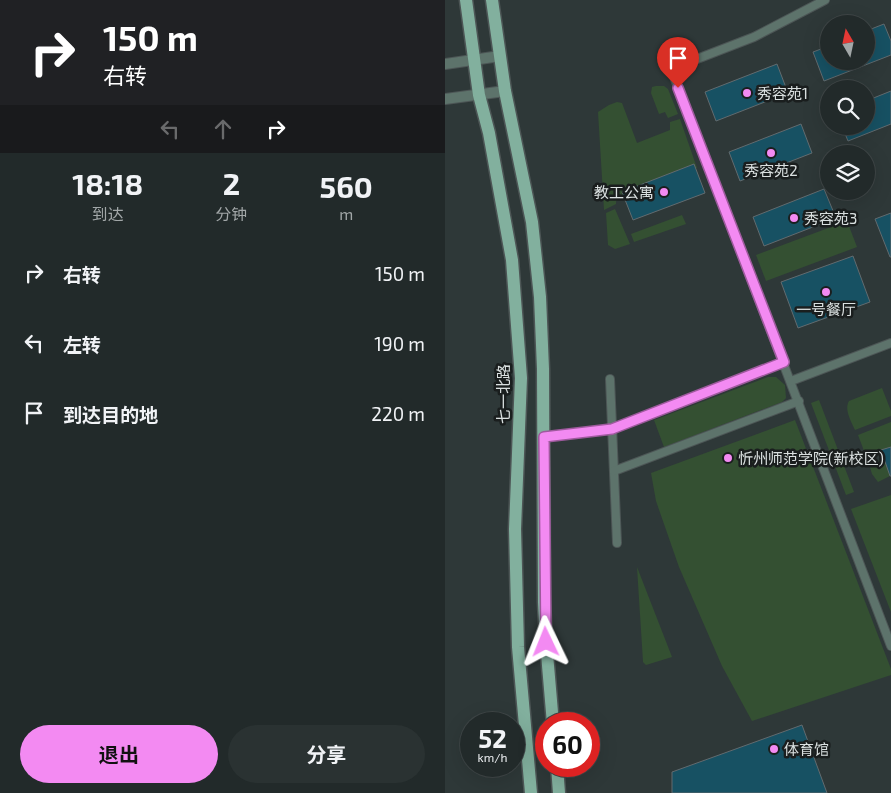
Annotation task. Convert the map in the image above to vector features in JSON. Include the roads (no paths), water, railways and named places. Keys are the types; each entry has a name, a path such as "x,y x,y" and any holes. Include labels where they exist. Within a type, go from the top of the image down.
{"main road":[{"name":"七一北路","path":"466,0 479,95 489,133 512,260 521,378 515,529 518,637 531,793"},
{"path":"492,0 505,92 532,222 540,297 544,437 545,612 552,712"},
{"path":"558,777 559,793"}],"street":[{"path":"825,0 754,37 671,69 891,646"},
{"path":"445,64 500,56"},
{"path":"445,99 505,92"},
{"path":"791,381 891,343"},
{"path":"544,437 612,429 784,362"},
{"path":"610,379 617,543"},
{"path":"614,471 799,401"}],"place":[{"name":"秀容苑1","path":"747,93"},
{"name":"秀容苑2","path":"771,153"},
{"name":"教工公寓","path":"664,192"},
{"name":"秀容苑3","path":"794,218"},
{"name":"一号餐厅","path":"826,292"},
{"name":"忻州师范学院(新校区)","path":"728,458"},
{"name":"体育馆","path":"774,749"}]}
